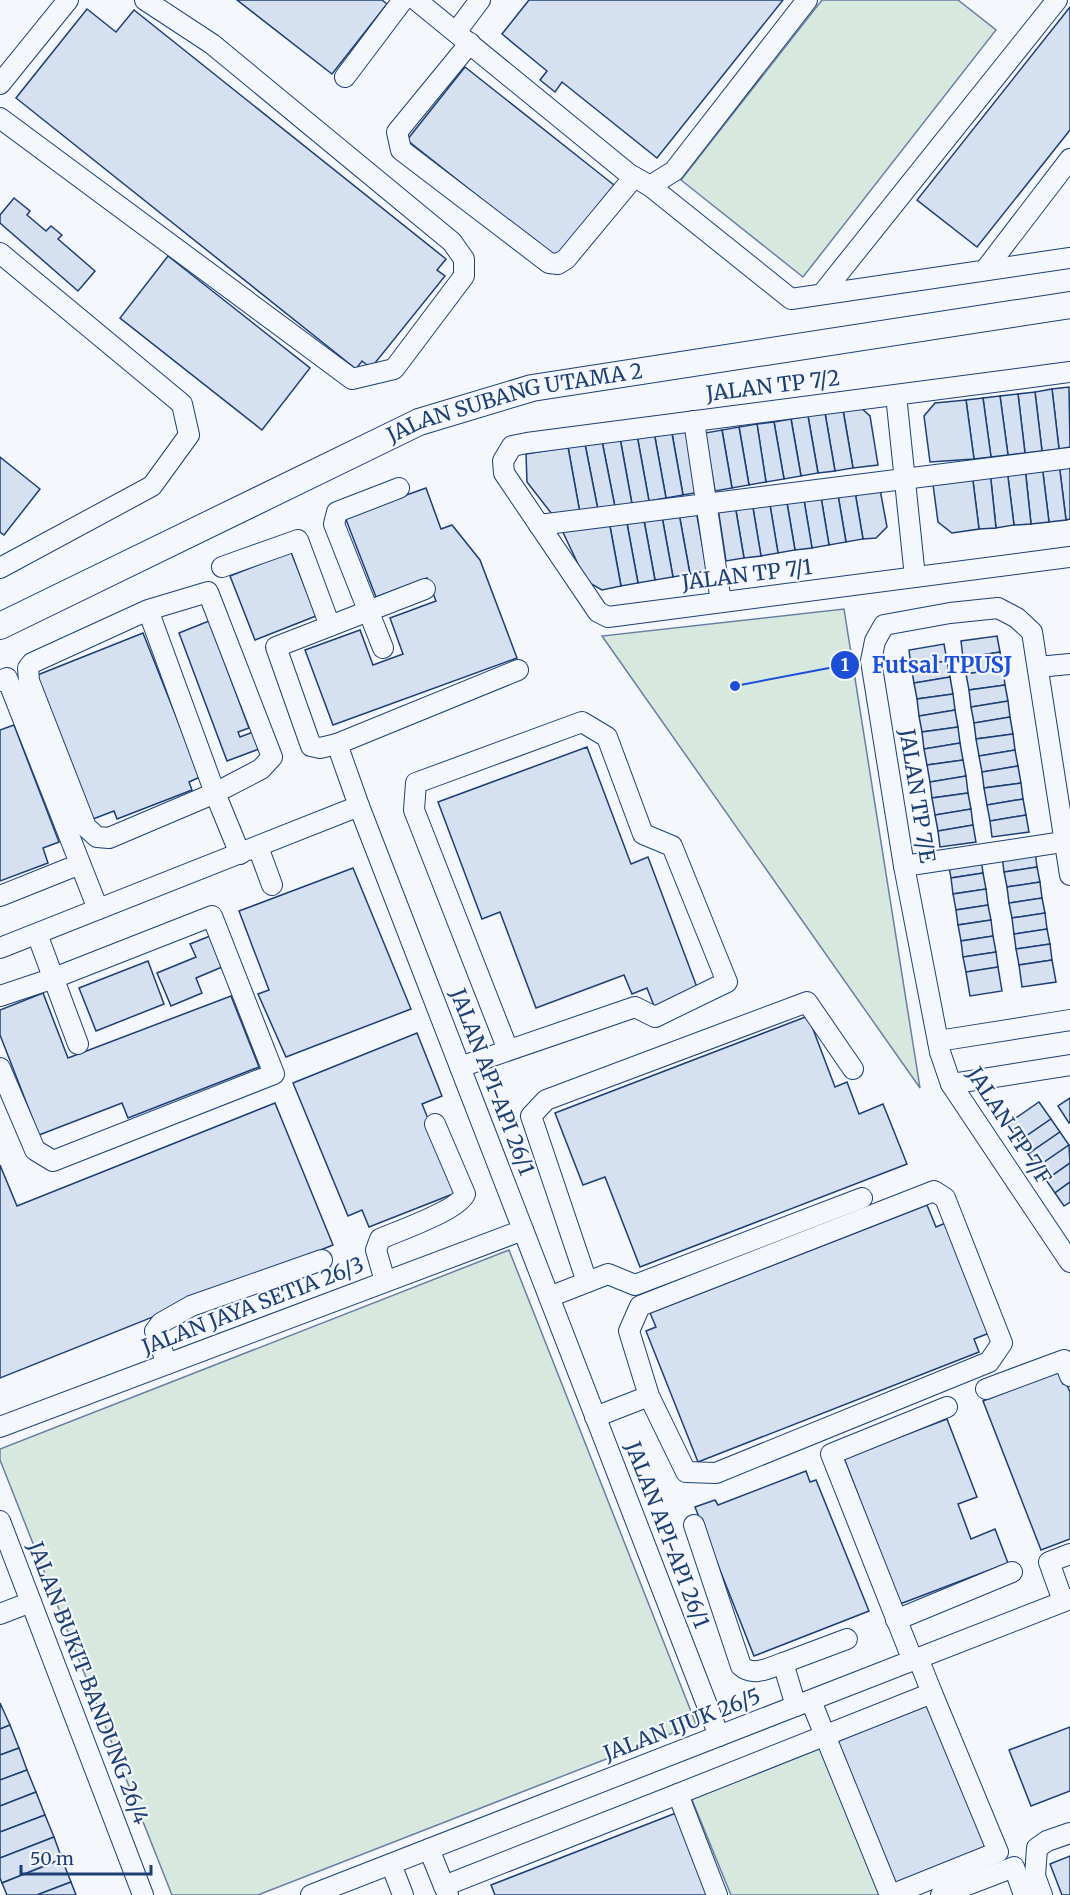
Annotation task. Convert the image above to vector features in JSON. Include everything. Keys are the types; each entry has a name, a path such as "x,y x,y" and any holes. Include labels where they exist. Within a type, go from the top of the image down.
{"main road":[{"name":"JALAN SUBANG UTAMA 2","path":"0,626 419,423 532,388 1070,305"}],"street":[{"path":"0,84 68,0"},
{"path":"0,118 352,379 394,369 464,276 464,259 453,242 212,44 145,0"},
{"path":"345,77 404,0"},
{"path":"416,0 791,298 1070,258"},
{"path":"480,0 463,38 397,132 401,150 549,262 558,264 566,259 642,181 674,171 807,0"},
{"path":"822,294 1057,0"},
{"path":"985,270 1070,159"},
{"path":"0,253 182,404 189,435 152,486 0,568"},
{"name":"JALAN TP 7/2","path":"504,473 503,461 512,446 527,443 1070,372"},
{"path":"896,395 915,577"},
{"path":"694,421 721,602"},
{"path":"539,525 1070,458"},
{"name":"JALAN TP 7/1","path":"504,473 598,612 608,617 1070,557"},
{"path":"383,648 370,610 334,524 337,512 399,488"},
{"path":"222,567 298,540 330,626"},
{"path":"425,588 276,647 311,746 320,748 337,744 518,670"},
{"path":"208,592 272,757 261,769 214,793 109,838 97,837 86,827 29,681 28,668 32,663 148,610 208,592"},
{"name":"JALAN TP 7/E","path":"938,1041 904,866 871,661 875,641 885,625 950,613 998,608 1017,618 1032,632 1038,667"},
{"path":"148,610 214,793 272,885"},
{"path":"1070,664 1038,667 1067,841 1070,875"},
{"path":"0,681 7,678 98,909"},
{"path":"460,1067 635,1007 655,1017 727,982 672,846 643,834 607,737 582,722 416,783 414,810 508,1050"},
{"name":"JALAN API-API 26/1","path":"337,744 719,1736"},
{"path":"0,948 359,806"},
{"path":"904,866 1067,841"},
{"path":"0,896 80,864"},
{"path":"0,996 54,978 212,916 274,1074 53,1161 35,1150 0,1068"},
{"path":"37,934 78,1044"},
{"path":"587,1282 531,1116 546,1100 807,1002 853,1070"},
{"path":"938,1041 1070,1020"},
{"name":"JALAN TP 7/F","path":"938,1041 951,1084 1070,1262"},
{"path":"951,1084 1070,1065"},
{"path":"385,1281 376,1250 380,1239 447,1210 459,1203 465,1194 435,1124"},
{"path":"934,1191 945,1198 1002,1343 990,1362 716,1473 686,1472 649,1396 629,1331 639,1306 934,1191"},
{"path":"549,1297 608,1274 634,1285 862,1198"},
{"name":"JALAN JAYA SETIA 26/3","path":"0,1427 523,1230"},
{"path":"167,1364 155,1331 161,1323 191,1306 322,1260"},
{"path":"986,1389 1064,1360 1070,1377"},
{"path":"596,1417 649,1396"},
{"path":"783,1663 803,1704 825,1736 891,1895 998,1852 933,1693 896,1620 831,1454 947,1407"},
{"name":"JALAN BUKIT BANDUNG 26/4","path":"0,1521 143,1895"},
{"path":"694,1525 741,1666 745,1670 756,1672 847,1639"},
{"path":"1067,1600 1049,1562 1070,1554"},
{"path":"896,1620 1012,1572"},
{"name":"JALAN IJUK 26/5","path":"311,1895 1067,1600"},
{"path":"0,1614 31,1602"},
{"path":"429,1849 446,1890 678,1794 933,1693"},
{"path":"678,1794 717,1895"},
{"path":"1042,1895 1035,1875 1037,1848 1047,1841 1070,1833"},
{"path":"391,1864 403,1895"},
{"path":"941,1895 1014,1867 1024,1895"}],"shaded area":[{"path":"822,0 958,0 996,30 803,277 681,180"},
{"path":"844,609 920,1088 602,636"},
{"path":"509,1250 696,1724 258,1895 172,1895 0,1460 0,1449"},
{"path":"819,1745 880,1895 731,1895 690,1795"}],"building":[{"path":"237,0 382,0 387,4 332,74"},
{"path":"529,0 783,0 657,158 562,82 555,92 540,80 547,71 502,34"},
{"path":"1070,7 1070,130 977,247 917,200"},
{"path":"87,9 116,32 134,10 446,259 437,270 445,276 371,368 362,361 356,369 16,98"},
{"path":"465,67 614,185 556,258 407,140"},
{"path":"14,198 30,211 27,215 46,231 51,226 62,235 58,239 95,271 78,291 0,223 0,215"},
{"path":"168,256 310,368 262,430 120,318"},
{"path":"1069,387 1070,447 1059,449 1052,389"},
{"path":"1052,389 1059,449 1042,451 1035,392"},
{"path":"1035,392 1042,451 1025,453 1018,394"},
{"path":"1018,394 1025,453 1008,455 1000,396"},
{"path":"1000,396 1008,455 991,457 983,398"},
{"path":"983,398 991,457 974,459 966,400"},
{"path":"966,400 974,459 930,462 924,416 935,403"},
{"path":"859,406 870,416 878,465 853,468 843,410"},
{"path":"843,410 853,468 835,471 825,413"},
{"path":"825,413 835,471 818,473 808,416"},
{"path":"808,416 818,473 801,476 791,419"},
{"path":"791,419 801,476 784,479 774,422"},
{"path":"774,422 784,479 766,482 757,424"},
{"path":"757,424 766,482 749,485 739,427"},
{"path":"688,425 700,492 683,495 671,428"},
{"path":"739,427 749,485 732,488 722,430"},
{"path":"671,428 683,495 666,498 654,432"},
{"path":"722,430 732,488 715,491 705,433"},
{"path":"654,432 666,498 649,501 637,435"},
{"path":"637,435 649,501 632,504 620,438"},
{"path":"620,438 632,504 615,507 602,441"},
{"path":"602,441 615,507 598,510 585,444"},
{"path":"585,444 598,510 580,513 568,447"},
{"path":"568,447 580,513 555,518 527,482 526,454"},
{"path":"0,457 40,489 4,535 0,532"},
{"path":"1070,462 1070,519 1066,520 1059,463"},
{"path":"1059,463 1066,520 1049,522 1042,465"},
{"path":"1042,465 1049,522 1031,524 1025,467"},
{"path":"1025,467 1031,524 1014,525 1007,469"},
{"path":"1007,469 1014,525 996,528 990,471"},
{"path":"990,471 996,528 979,529 972,473"},
{"path":"972,473 979,529 952,533 938,522 932,477"},
{"path":"879,484 887,527 876,538 863,539 854,486"},
{"path":"854,486 863,539 846,542 837,489"},
{"path":"426,488 441,529 452,525 480,560 517,658 333,725 305,650 360,630 373,665 403,654 390,618 436,601 427,578 376,597 345,517"},
{"path":"837,489 846,542 829,545 820,491"},
{"path":"820,491 829,545 812,548 803,494"},
{"path":"803,494 812,548 795,550 786,497"},
{"path":"786,497 795,550 778,553 769,499"},
{"path":"769,499 778,553 761,556 752,502"},
{"path":"752,502 761,556 744,558 735,505"},
{"path":"695,505 707,571 690,574 678,508"},
{"path":"735,505 744,558 726,561 718,508"},
{"path":"678,508 690,574 673,577 661,511"},
{"path":"661,511 673,577 655,580 643,515"},
{"path":"643,515 655,580 638,583 626,518"},
{"path":"626,518 638,583 621,586 609,521"},
{"path":"609,521 621,586 602,590 586,581 561,528"},
{"path":"291,552 316,616 255,640 230,576"},
{"path":"209,621 249,728 238,732 240,737 253,732 259,749 227,761 179,633"},
{"path":"143,633 200,777 189,782 192,790 117,819 114,811 93,819 35,676"},
{"path":"997,636 1000,652 963,658 961,641"},
{"path":"944,644 947,661 911,666 909,650"},
{"path":"1000,652 1003,668 966,674 963,658"},
{"path":"947,661 950,677 914,683 911,666"},
{"path":"1003,668 1005,685 969,690 966,674"},
{"path":"950,677 953,694 917,699 914,683"},
{"path":"1005,685 1008,701 971,707 969,690"},
{"path":"953,694 955,710 919,716 917,699"},
{"path":"1008,701 1010,717 974,723 971,707"},
{"path":"955,710 958,727 922,732 919,716"},
{"path":"1010,717 1013,734 976,739 974,723"},
{"path":"14,725 59,842 43,848 48,863 0,881 0,730"},
{"path":"958,727 960,743 924,749 922,732"},
{"path":"1013,734 1015,750 979,756 976,739"},
{"path":"960,743 963,760 927,765 924,749"},
{"path":"587,747 631,864 648,857 698,990 654,1006 647,988 632,994 624,975 536,1008 500,912 482,919 438,802"},
{"path":"1015,750 1018,766 982,772 979,756"},
{"path":"963,760 966,776 930,782 927,765"},
{"path":"1018,766 1021,783 984,788 982,772"},
{"path":"966,776 968,793 932,798 930,782"},
{"path":"1021,783 1023,799 987,805 984,788"},
{"path":"968,793 971,809 935,815 932,798"},
{"path":"1023,799 1026,815 990,821 987,805"},
{"path":"971,809 973,825 938,831 935,815"},
{"path":"1026,815 1029,832 992,837 990,821"},
{"path":"973,825 976,842 940,847 938,831"},
{"path":"1035,851 1037,867 1004,872 1002,856"},
{"path":"981,858 983,873 951,878 948,862"},
{"path":"1037,867 1040,882 1007,887 1004,872"},
{"path":"353,868 411,1009 286,1057 258,994 269,990 239,911"},
{"path":"983,873 986,889 953,894 951,878"},
{"path":"1040,882 1042,898 1009,903 1007,887"},
{"path":"986,889 988,905 956,910 953,894"},
{"path":"1042,898 1045,913 1012,918 1009,903"},
{"path":"988,905 991,920 958,925 956,910"},
{"path":"1045,913 1047,929 1014,934 1012,918"},
{"path":"991,920 993,936 961,941 958,925"},
{"path":"1047,929 1050,944 1016,949 1014,934"},
{"path":"210,936 222,967 196,978 202,993 171,1006 157,973 196,957 190,944"},
{"path":"993,936 996,952 963,957 961,941"},
{"path":"1050,944 1052,960 1019,965 1016,949"},
{"path":"996,952 998,967 966,972 963,957"},
{"path":"1052,960 1056,982 1022,987 1019,965"},
{"path":"148,961 164,1004 96,1031 79,988"},
{"path":"998,967 1002,991 970,996 966,972"},
{"path":"43,993 68,1058 231,996 259,1067 128,1118 122,1103 39,1135 0,1035 0,1010"},
{"path":"808,1016 835,1087 847,1082 859,1114 883,1104 907,1164 640,1267 605,1177 583,1185 555,1113"},
{"path":"417,1033 442,1096 422,1104 458,1192 369,1227 362,1210 348,1216 293,1083"},
{"path":"1070,1098 1070,1122 1069,1123 1058,1106"},
{"path":"1039,1102 1051,1119 1019,1141 1007,1124"},
{"path":"275,1103 333,1245 0,1378 0,1165 17,1206"},
{"path":"1051,1119 1060,1132 1028,1154 1019,1141"},
{"path":"1060,1132 1069,1145 1037,1167 1028,1154"},
{"path":"1069,1145 1070,1163 1046,1180 1037,1167"},
{"path":"1070,1163 1070,1182 1055,1193 1046,1180"},
{"path":"1070,1182 1070,1202 1064,1206 1055,1193"},
{"path":"927,1205 936,1227 948,1222 992,1332 974,1339 979,1352 698,1462 646,1331 656,1327 650,1313"},
{"path":"1058,1372 1063,1384 1066,1383 1070,1392 1070,1539 1041,1550 983,1401"},
{"path":"947,1419 977,1497 958,1504 971,1539 995,1529 1008,1563 900,1604 844,1458"},
{"path":"806,1471 810,1482 816,1480 869,1611 754,1656 695,1507 715,1500 718,1505"},
{"path":"0,1703 10,1725 0,1729"},
{"path":"931,1704 988,1849 892,1886 835,1741"},
{"path":"10,1725 19,1748 0,1755 0,1729"},
{"path":"1070,1727 1070,1791 1031,1806 1009,1750"},
{"path":"19,1748 27,1770 0,1780 0,1755"},
{"path":"27,1770 36,1792 0,1806 0,1780"},
{"path":"36,1792 45,1815 0,1832 0,1806"},
{"path":"676,1813 709,1895 495,1895 491,1885"},
{"path":"45,1815 54,1837 0,1858 0,1832"},
{"path":"54,1837 62,1859 2,1883 0,1858"},
{"path":"1070,1856 1070,1895 1062,1895 1050,1864"},
{"path":"62,1859 71,1882 37,1895 7,1895 2,1883"},
{"path":"71,1882 76,1895 37,1895"}],"place":[{"name":"Futsal TPUSJ","path":"735,686"}]}
